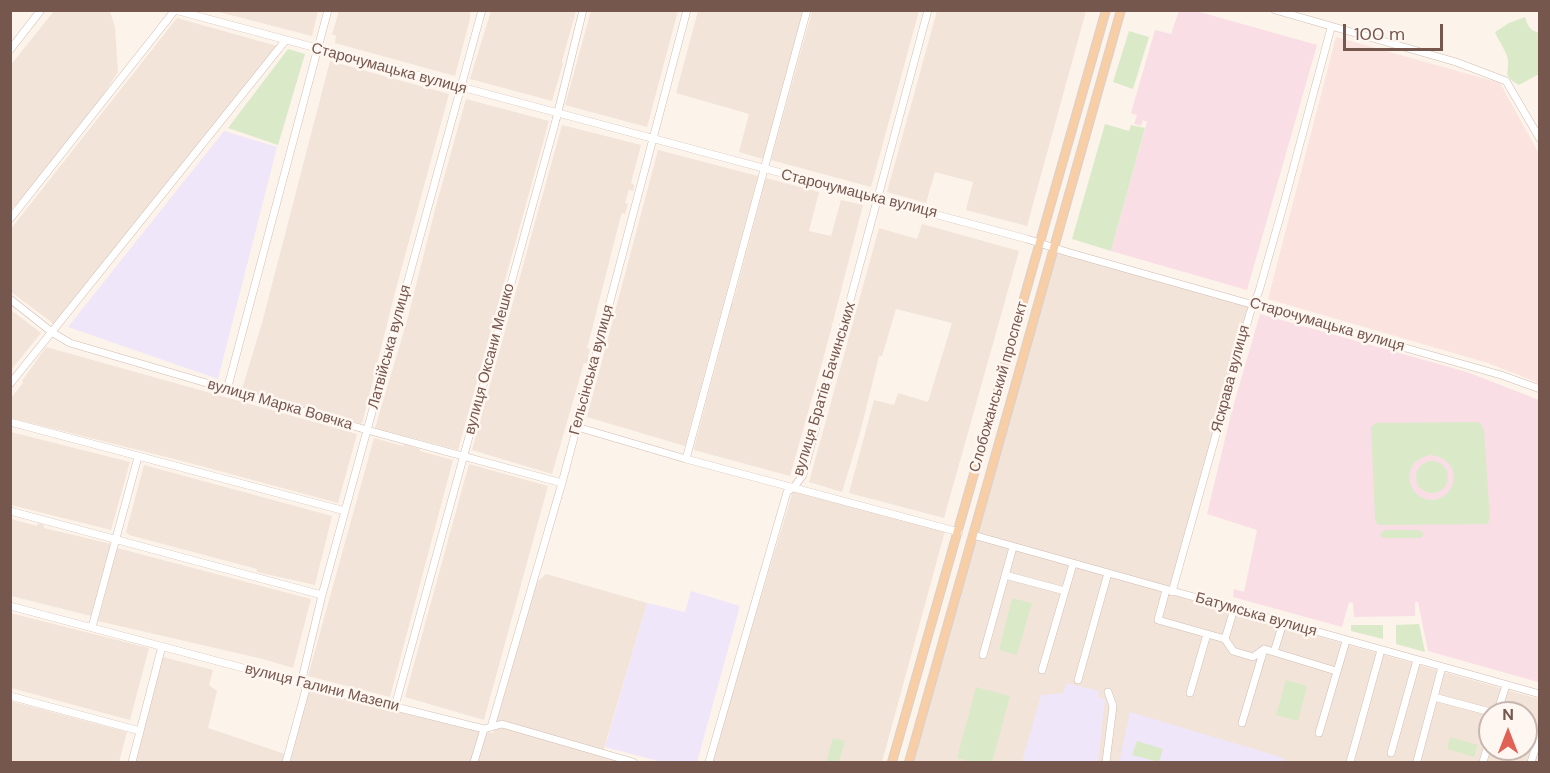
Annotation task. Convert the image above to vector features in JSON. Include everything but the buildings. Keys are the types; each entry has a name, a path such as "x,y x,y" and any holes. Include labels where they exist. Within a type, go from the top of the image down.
{"main road":[{"name":"Слобожанський проспект","path":"892,762 1106,10"},
{"name":"Слобожанський проспект","path":"909,762 1121,10"}],"street":[{"path":"10,50 41,10"},
{"path":"227,390 328,10"},
{"name":"Латвійська вулиця","path":"286,762 322,595 482,10"},
{"name":"вулиця Оксани Мешко","path":"395,706 583,10"},
{"name":"Гельсінська вулиця","path":"474,762 487,728 562,483 687,10"},
{"path":"686,459 807,10"},
{"name":"вулиця Братів Бачинських","path":"709,762 788,492 794,488 802,475 861,266 928,10"},
{"path":"1275,10 1331,28 1456,62 1506,81 1539,139"},
{"path":"10,219 175,11"},
{"name":"Старочумацька вулиця","path":"175,11 1040,243 1501,375 1539,390"},
{"name":"Яскрава вулиця","path":"1207,634 1158,620 1169,591 1284,203 1331,28"},
{"path":"10,384 285,41"},
{"name":"вулиця Марка Вовчка","path":"10,299 53,333 70,343 367,430 562,483"},
{"path":"10,422 345,511"},
{"path":"577,427 686,459 959,532"},
{"path":"92,627 138,457"},
{"path":"10,511 322,595"},
{"name":"Батумська вулиця","path":"973,535 1539,694"},
{"path":"983,655 1013,547"},
{"path":"1042,670 1073,564"},
{"path":"1078,680 1108,573"},
{"path":"1005,575 1065,591"},
{"name":"вулиця Галини Мазепи","path":"10,606 395,706 487,728 502,724 633,762"},
{"path":"1225,639 1234,609"},
{"path":"1274,652 1283,623"},
{"path":"1190,693 1207,634 1225,639 1233,651 1252,657 1264,649"},
{"path":"1319,733 1346,640"},
{"path":"132,762 162,646"},
{"path":"1264,649 1336,671"},
{"path":"1242,723 1264,649"},
{"path":"1350,762 1381,650"},
{"path":"1391,753 1417,660"},
{"path":"1417,761 1442,667"},
{"path":"1500,701 1506,685"},
{"path":"1106,762 1113,706 1107,692"},
{"path":"10,696 140,731"},
{"path":"1434,697 1478,708"},
{"path":"1532,762 1539,734"}],"shaded area":[{"path":"54,11 110,11 115,27 118,72 76,137 11,210 10,66"},
{"path":"215,11 318,11 312,36"},
{"path":"339,11 470,11 455,76 335,43 336,36 332,34"},
{"path":"491,11 576,11 552,101 470,79"},
{"path":"591,11 678,11 647,127 565,105"},
{"path":"698,11 803,11 763,159 739,152 749,114 676,93"},
{"path":"812,11 919,11 871,187 771,160"},
{"path":"937,11 1086,11 1027,226 966,210 973,182 935,172 926,203 887,192"},
{"path":"1179,11 1196,11 1317,45 1247,290 1111,251 1147,122 1143,120 1141,126 1134,124 1137,115 1131,113 1155,30 1171,34"},
{"path":"177,18 277,46 54,326 11,292 10,230"},
{"path":"1336,37 1500,83 1539,154 1539,383 1488,363 1268,299"},
{"path":"330,61 449,94 362,424 242,389 262,323"},
{"path":"466,99 549,121 458,450 375,428 407,321"},
{"path":"562,125 641,145 631,183 634,185 633,191 629,190 625,203 628,204 625,214 622,213 620,219 587,348 590,349 589,364 584,363 552,474 472,450"},
{"path":"224,131 277,147 218,379 68,327"},
{"path":"658,150 758,176 685,446 587,417"},
{"path":"766,178 819,192 809,231 831,236 841,200 863,205 790,476 694,450 731,303 733,303"},
{"path":"922,224 1019,251 944,518 849,493 874,400 894,405 898,393 928,402 952,323 896,309 882,356 879,356 860,433 842,492 809,482 879,228 917,239"},
{"path":"1055,252 1249,305 1169,594 1539,699 1539,762 913,762"},
{"path":"11,310 41,333 11,370"},
{"path":"1260,314 1467,372 1539,400 1538,682 1428,651 1418,602 1415,602 1415,616 1354,617 1353,603 1349,602 1342,627 1233,597 1234,589 1244,592 1257,530 1207,514 1231,414"},
{"path":"46,347 357,434 338,503 11,418 11,398"},
{"path":"11,432 130,462 111,530 11,505"},
{"path":"374,438 403,446 404,444 453,460 390,697 308,676"},
{"path":"469,464 548,486 484,720 405,697"},
{"path":"144,465 332,516 315,585 257,572 257,569 129,535 126,532"},
{"path":"793,491 945,531 882,762 711,762"},
{"path":"11,519 37,526 38,523 44,525 44,528 111,544 91,616 11,596"},
{"path":"117,548 311,599 293,668 98,621"},
{"path":"546,574 647,603 603,752 640,762 134,762 163,657 213,670 209,685 217,691 208,728 285,754 311,688 493,733 536,583"},
{"path":"691,591 740,606 697,762 662,762 605,747 647,603 685,612"},
{"path":"10,613 149,648 130,720 11,688"},
{"path":"1066,683 1099,691 1098,697 1105,699 1098,762 1022,762 1041,695 1063,693"},
{"path":"10,701 127,732 119,762 11,762"},
{"path":"1130,712 1284,758 1282,762 1119,762"}],"green space":[{"path":"1525,17 1530,28 1539,33 1539,74 1519,85 1508,77 1508,60 1495,32"},
{"path":"1129,31 1149,37 1133,89 1113,82"},
{"path":"288,49 305,54 278,145 228,128"},
{"path":"1105,124 1129,131 1131,125 1145,128 1111,251 1072,239"},
{"path":"1477,422 1481,424 1484,431 1490,519 1487,524 1378,525 1375,521 1371,426 1377,423","holes":["1430,455 1449,463 1454,477 1447,493 1432,500 1423,498 1415,492 1409,476 1418,460"]},
{"path":"1432,461 1443,466 1448,477 1443,488 1432,493 1421,488 1416,477 1421,466"},
{"path":"1384,530 1420,530 1424,534 1421,538 1384,538 1380,535"},
{"path":"1012,598 1032,603 1017,655 999,650"},
{"path":"1419,624 1425,652 1396,644 1396,625"},
{"path":"1351,625 1383,625 1383,639 1351,631"},
{"path":"1286,680 1307,686 1298,721 1276,715"},
{"path":"976,687 1010,696 992,762 972,762 957,758"},
{"path":"1450,737 1478,745 1474,757 1447,749"},
{"path":"833,738 845,741 839,762 826,762"},
{"path":"1137,741 1163,749 1159,762 1132,755"}]}
